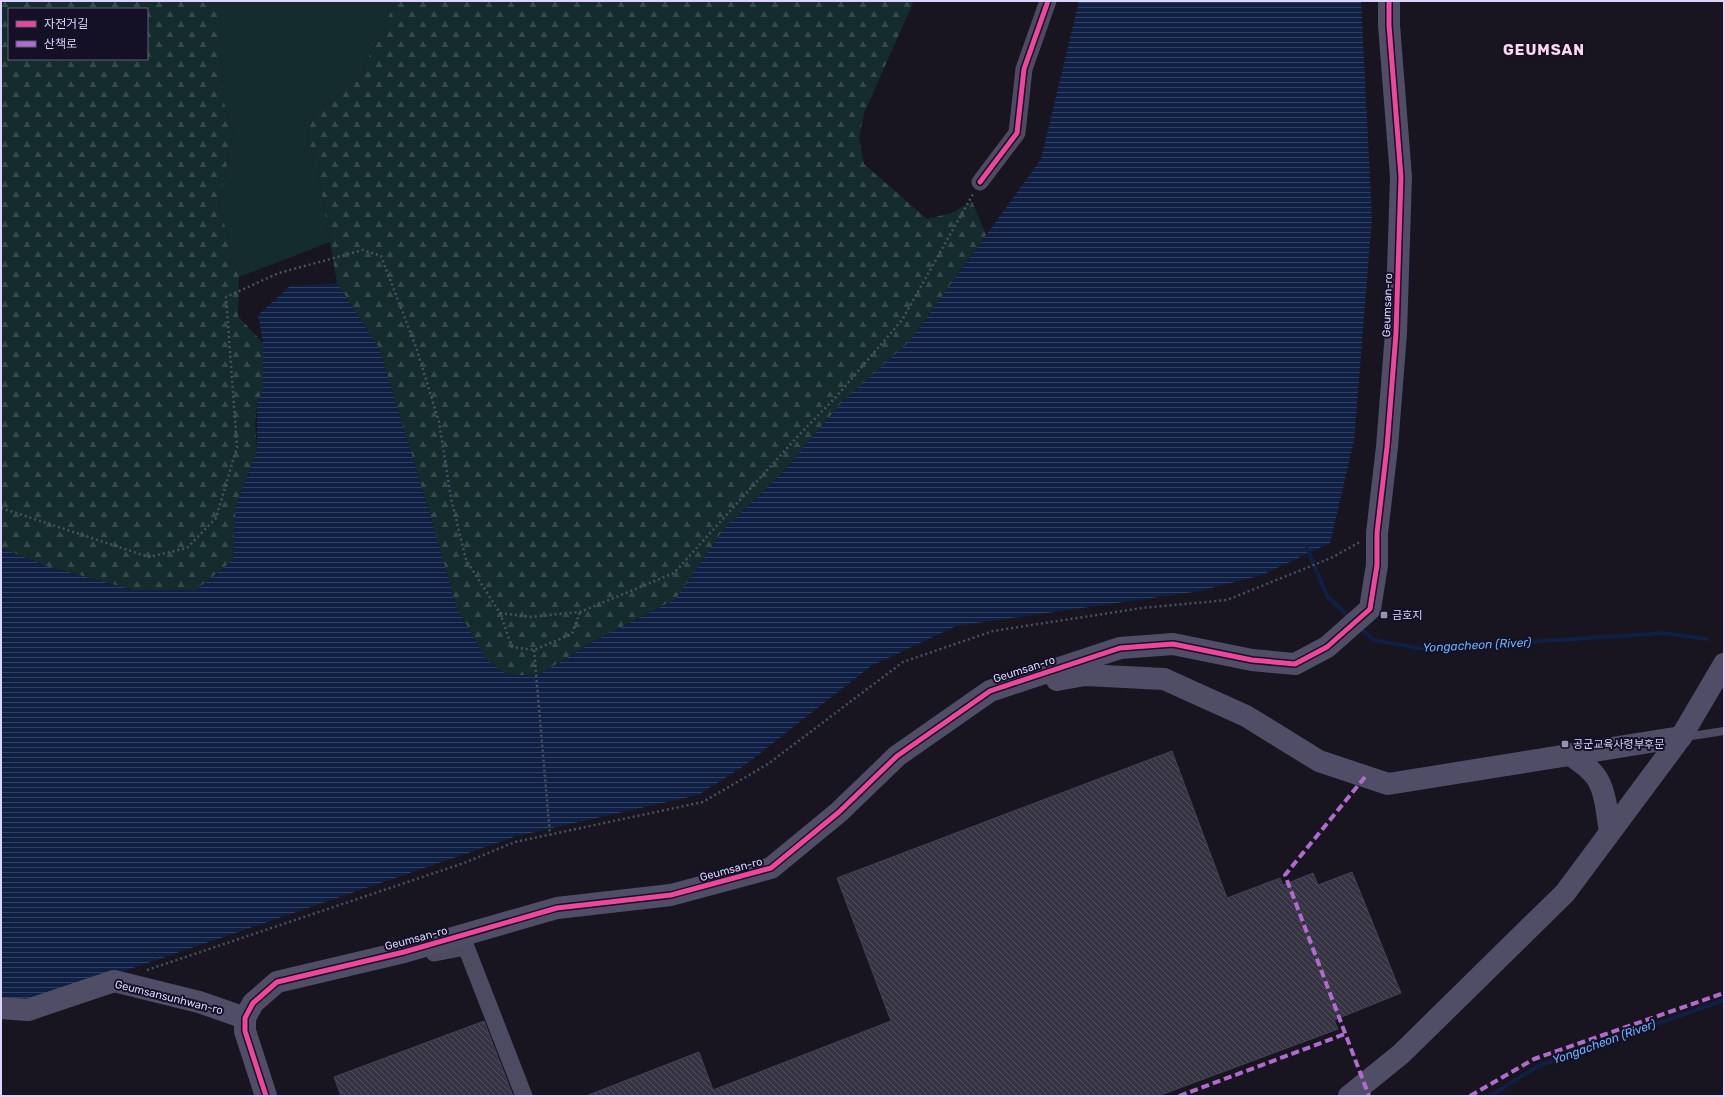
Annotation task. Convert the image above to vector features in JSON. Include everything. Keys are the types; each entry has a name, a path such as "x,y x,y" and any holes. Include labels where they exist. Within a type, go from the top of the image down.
{"street":[{"path":"980,182 1017,133 1024,70 1048,1"},
{"name":"Geumsan-ro","path":"245,1018 253,1004 277,982 404,952 557,908 671,895 771,868 840,812 897,756 990,691 1120,648 1173,644 1252,660 1295,664 1327,646 1370,609 1377,565 1377,534 1387,447 1396,333 1401,177 1389,25 1389,1"},
{"path":"1349,1096 1401,1054 1565,893 1681,738 1724,664"},
{"path":"990,691 1085,675 1164,679 1246,716 1319,761 1388,784 1569,754 1681,738"},
{"path":"1569,754 1586,766 1597,778 1602,792 1610,832"},
{"path":"306,975 336,977 466,947 524,1096"},
{"name":"Geumsansunhwan-ro","path":"1,1008 28,1010 114,981 199,1002 245,1018"},
{"path":"245,1018 245,1031 266,1096"}],"lane":[{"path":"1681,738 1724,731"}],"path":[{"path":"500,613 530,617 580,612 674,573 798,436 835,398 902,320 980,182"},
{"path":"1,508 149,557 187,548 216,518 237,447 226,297 279,273 363,250 381,256 416,347 439,422 451,498 466,560 500,613 512,647 534,650 572,634 580,612"},
{"path":"144,971 464,863 515,842 703,802 768,764 903,662 993,631 1142,608 1227,600 1331,558 1377,534"},
{"path":"534,650 550,835"}],"green space":[{"path":"1,1 201,1 220,16 223,99 233,133 219,205 239,277 238,316 263,343 263,389 257,404 255,424 257,451 236,505 233,560 196,590 133,590 46,566 1,548"},
{"path":"201,1 396,1 359,77 315,113 307,134 320,183 330,242 239,277 219,205 233,133 223,99 222,61"},
{"path":"396,1 914,1 864,113 859,138 864,164 927,219 952,213 972,201 986,235 909,342 843,401 784,471 723,530 676,599 598,639 537,676 506,674 485,658 456,606 431,518 379,348 337,283 320,183 307,134 315,113 359,77"}],"water":[{"path":"1079,1 1361,1 1372,218 1354,441 1330,543 1262,575 1200,591 956,626 871,666 741,768 698,795 517,836 40,1000 8,1000 1,994 1,548 46,566 133,590 196,590 233,560 236,505 257,451 257,404 263,389 263,343 258,315 290,286 337,283 379,348 431,518 456,606 485,658 506,674 537,676 598,639 676,599 723,530 784,471 843,401 909,342 1041,159"}],"building":[{"path":"1172,751 1227,898 1280,878 1283,885 1313,873 1318,885 1352,872 1401,993 1334,1020 1338,1029 1158,1096 586,1096 699,1052 713,1090 891,1021 837,878"},
{"path":"484,1021 513,1096 341,1096 334,1077"}],"waterway":[{"name":"Yongacheon (River)","path":"1307,548 1327,596 1350,618"},
{"name":"Yongacheon (River)","path":"1359,627 1374,640 1424,649 1664,633 1707,639"},
{"name":"Yongacheon (River)","path":"1490,1096 1538,1066 1724,1000"}],"marked path":[{"path":"1365,777 1285,875 1369,1096"},
{"path":"1470,1096 1534,1059 1724,993"},
{"path":"1179,1096 1345,1034"}],"cycle path":[{"path":"980,182 1017,133 1024,69 1048,1"},
{"path":"266,1096 245,1031 245,1018 253,1003 277,982 404,952 557,908 671,895 771,868 839,812 897,756 990,691 1120,648 1173,644 1252,660 1295,664 1327,647 1370,609 1377,565 1377,533 1387,447 1396,333 1401,177 1389,25 1389,1"}],"place":[{"name":"금호지","path":"1384,615"},
{"name":"공군교육사령부후문","path":"1565,744"}],"district":[{"name":"GEUMSAN","path":"1544,50"}]}
